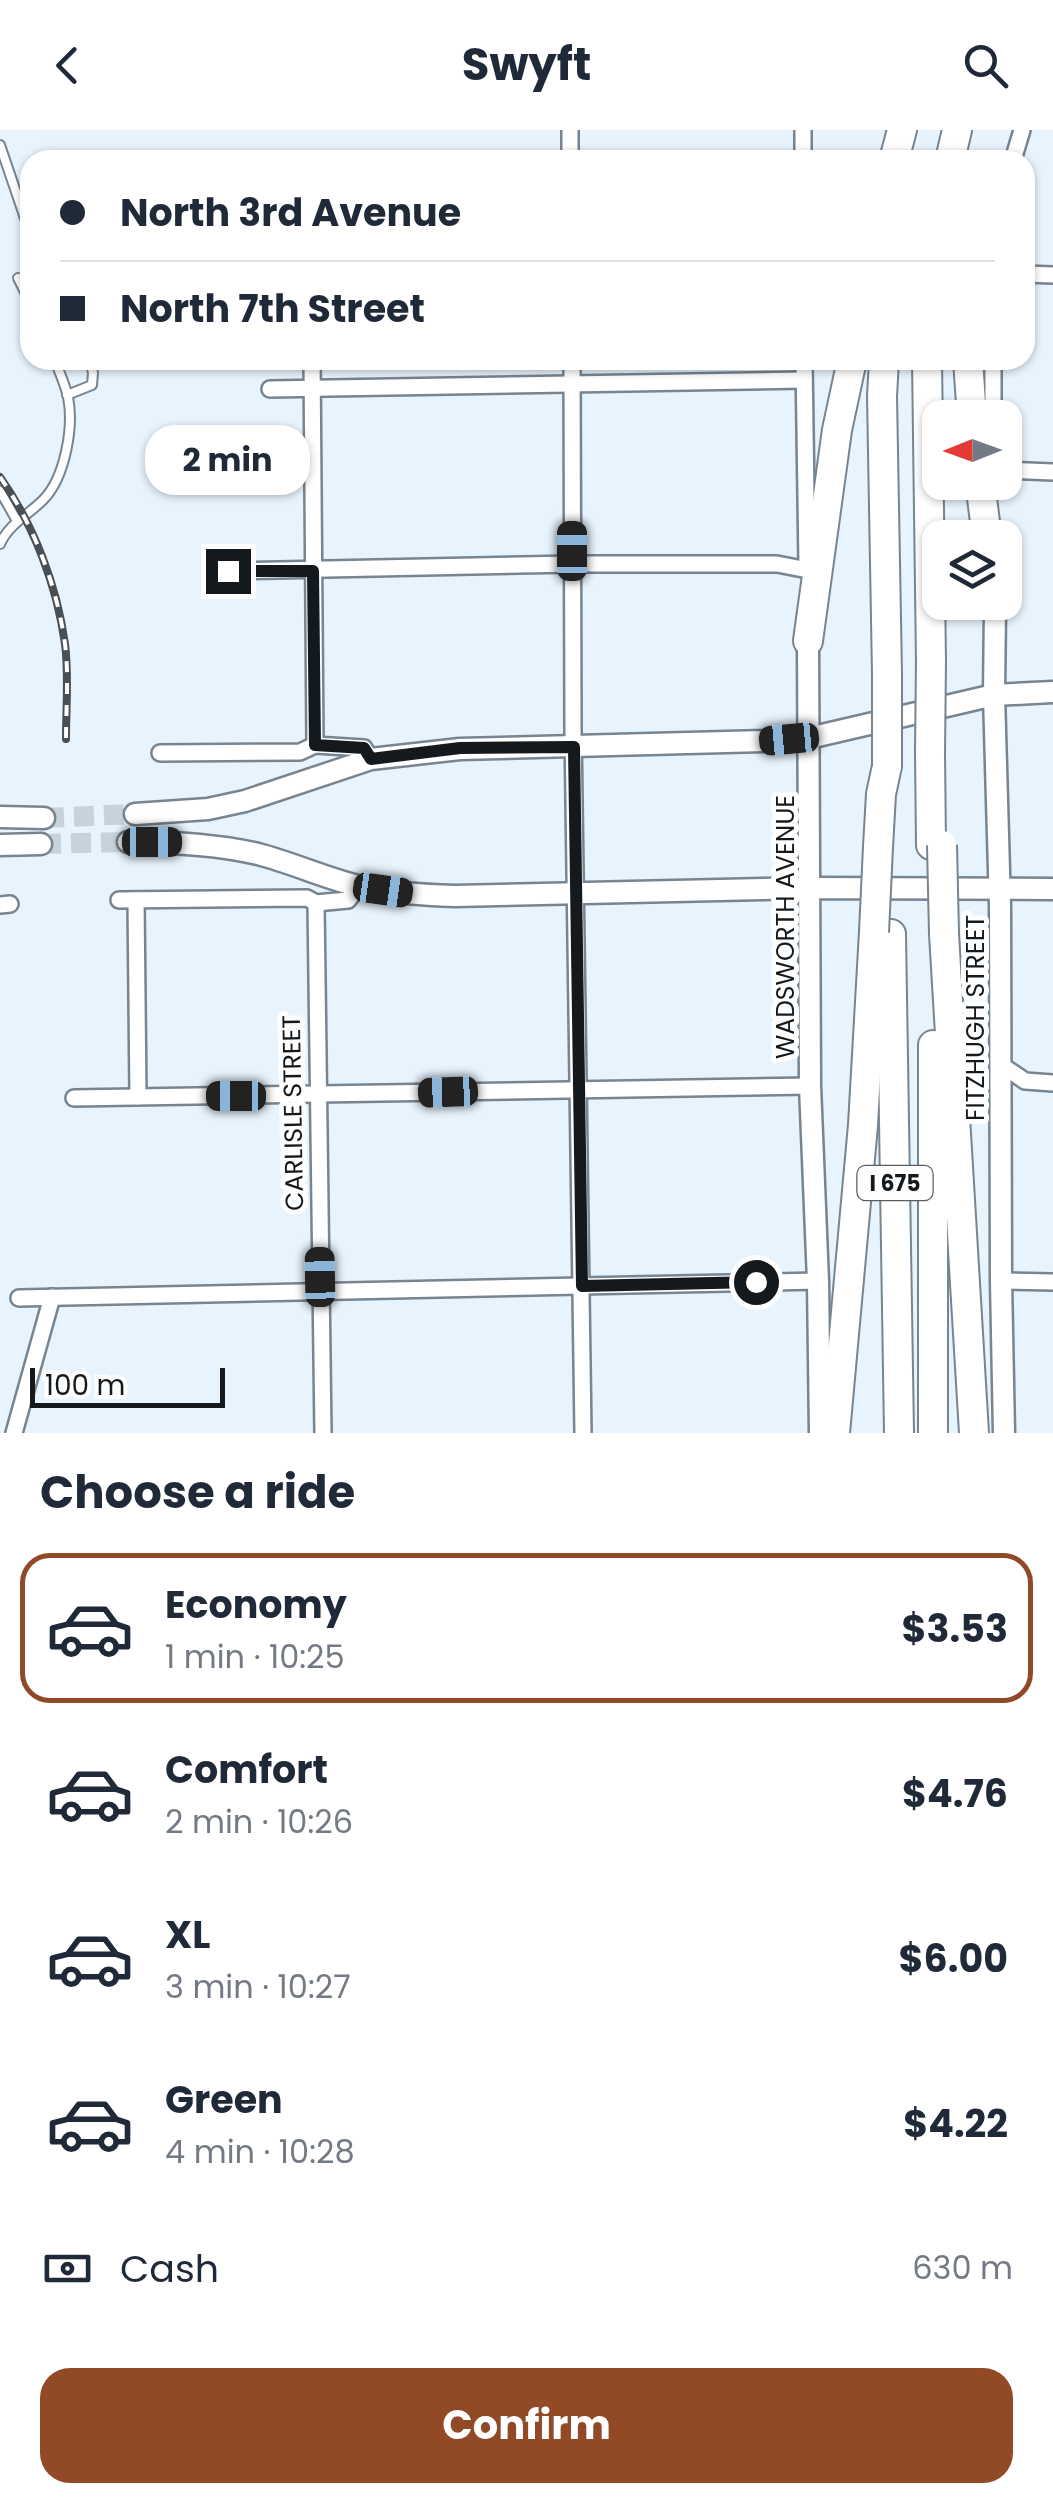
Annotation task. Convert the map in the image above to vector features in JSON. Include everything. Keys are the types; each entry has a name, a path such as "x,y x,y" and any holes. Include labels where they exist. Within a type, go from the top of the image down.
{"highway":[{"path":"808,640 837,430 850,370"},
{"path":"835,1433 882,932 881,794 887,766 883,370"},
{"name":"I 675","path":"927,370 930,758 938,934 932,1433"},
{"path":"969,370 971,400"},
{"name":"I 675","path":"882,932 898,1433"},
{"path":"938,934 974,1433"}],"street":[{"path":"312,370 315,745"},
{"path":"572,370 583,1433"},
{"name":"WADSWORTH AVENUE","path":"804,370 810,1086 820,1433"},
{"path":"993,370 993,400"},
{"path":"270,389 804,380"},
{"path":"1022,471 1053,472"},
{"path":"228,571 572,564 777,564 808,570"},
{"name":"FITZHUGH STREET","path":"995,620 1004,1433"},
{"path":"135,814 208,809 245,801 371,759 460,748 809,738 994,695 1053,692"},
{"path":"160,753 300,752 315,745 364,748 371,759"},
{"path":"0,817 44,818"},
{"path":"128,842 216,846 261,855 360,886 416,895 1053,888"},
{"path":"0,845 41,844"},
{"path":"138,1098 128,900 307,898 316,903 348,900 360,886"},
{"name":"CARLISLE STREET","path":"316,903 323,1433"},
{"path":"1000,1064 1025,1082 1053,1084"},
{"path":"74,1098 810,1086"},
{"path":"1001,1281 1053,1282"},
{"path":"19,1298 818,1282"},
{"path":"14,1433 52,1297"}],"lane":[{"path":"0,145 20,204"},
{"path":"18,278 20,282"},
{"path":"0,544 8,529 46,498 58,480 70,418 68,395 58,370"},
{"path":"68,395 92,384 92,370"},
{"path":"0,491 17,522"}],"tunnel":[{"path":"44,818 135,814"},
{"path":"41,844 128,842"}],"railway":[{"path":"0,477 33,536 56,600 66,656 66,739"}],"route":[{"path":"228,571 313,571 315,745 364,748 371,759 460,748 574,747 582,1286 756,1282"}]}
